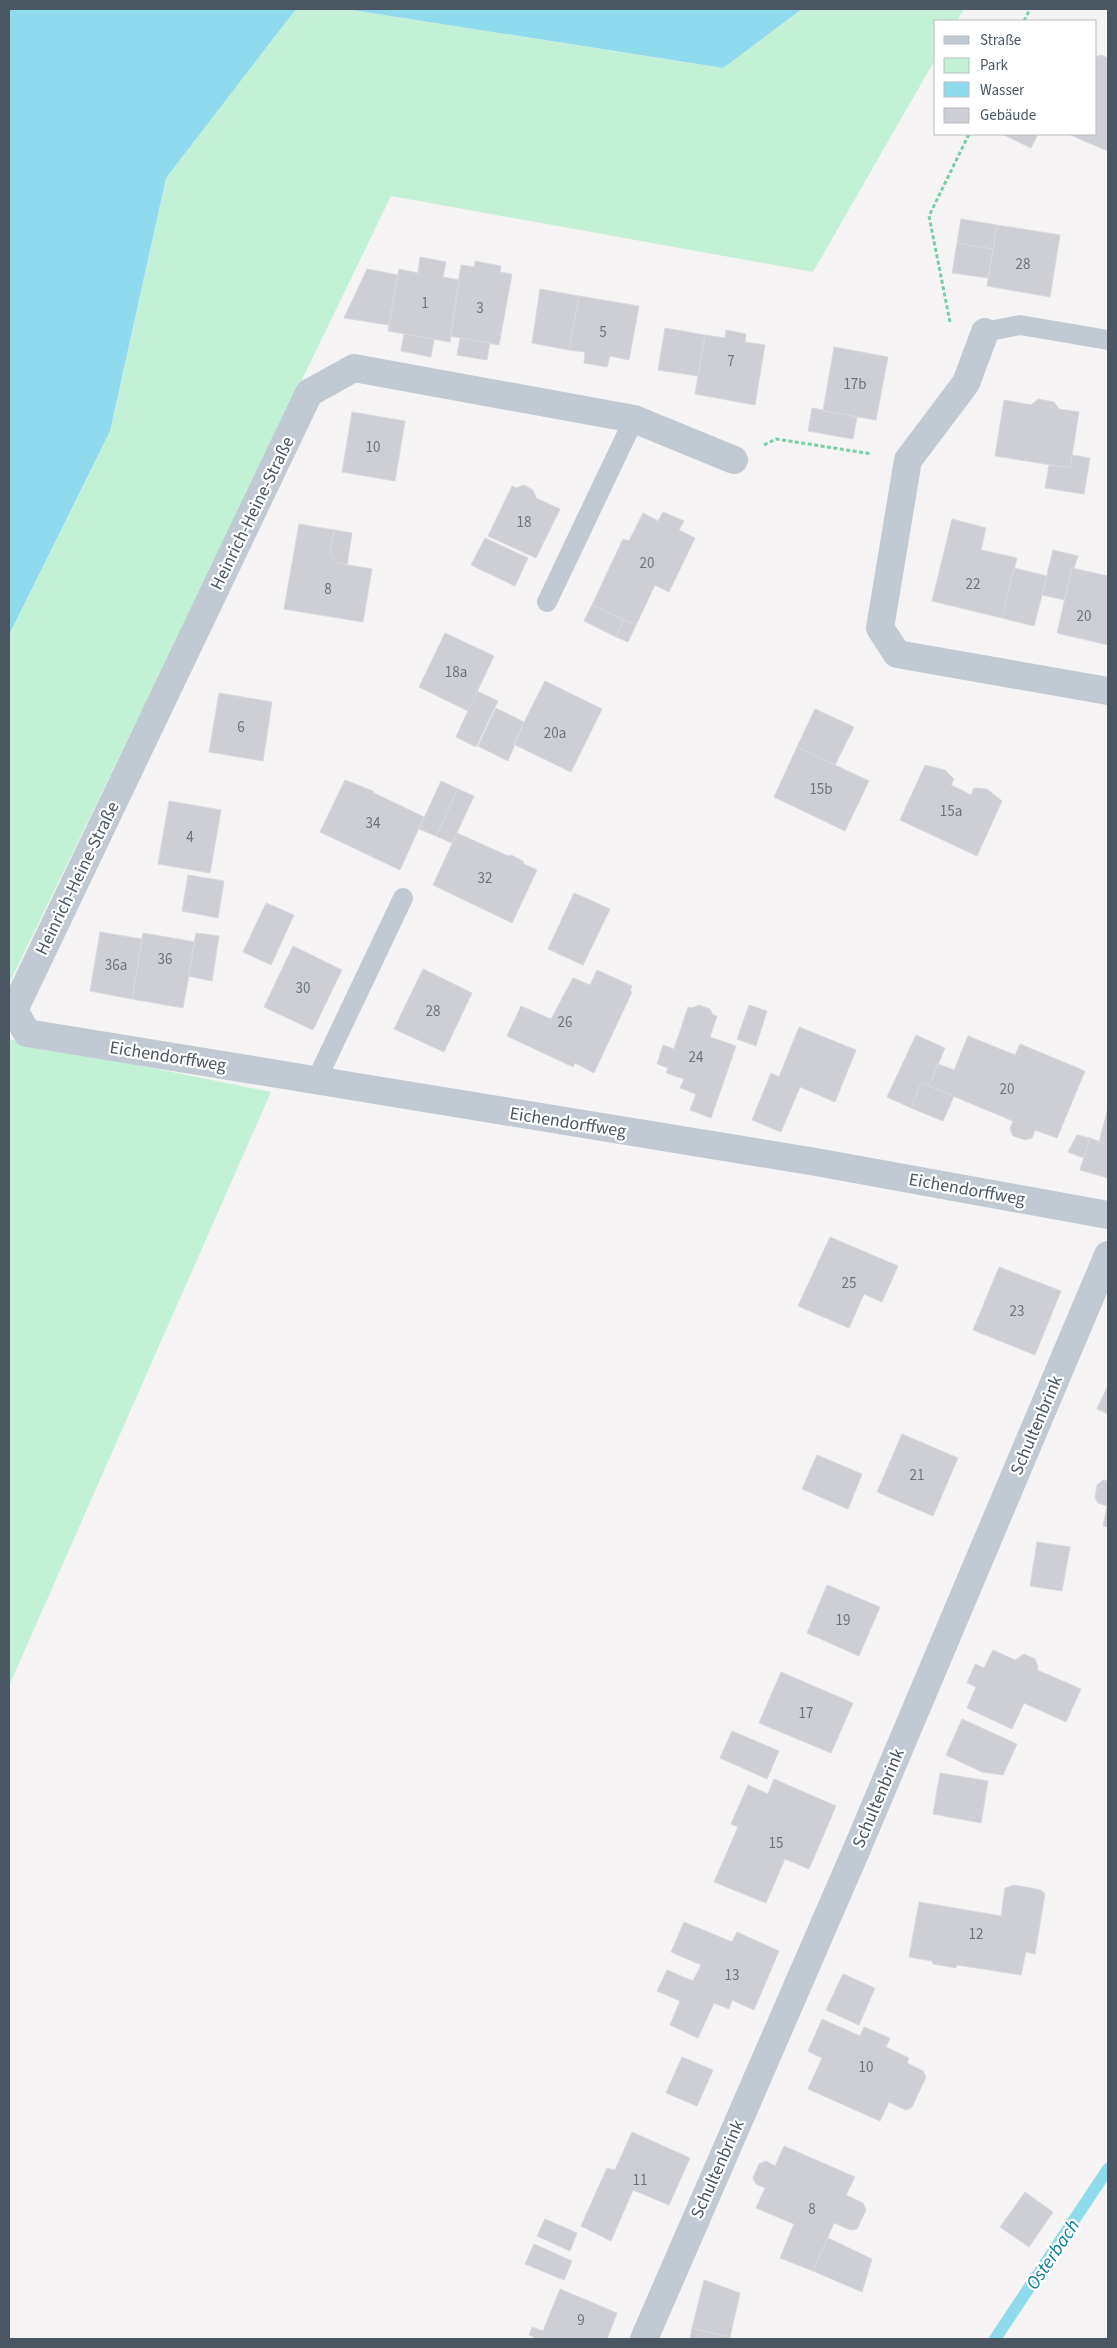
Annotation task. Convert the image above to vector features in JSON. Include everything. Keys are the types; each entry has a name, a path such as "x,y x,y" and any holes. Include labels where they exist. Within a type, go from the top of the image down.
{"street":[{"path":"985,332 966,383 908,460 880,628 897,654 1108,691"},
{"name":"Heinrich-Heine-Straße","path":"27,1033 14,1010 309,393 354,368 634,419 734,460"},
{"name":"Eichendorffweg","path":"27,1033 816,1162 1108,1214"},
{"name":"Schultenbrink","path":"644,2339 860,1842 1108,1255"}],"lane":[{"path":"985,332 1020,325 1108,340"},
{"path":"547,602 634,419"},
{"path":"316,1081 403,898"}],"path":[{"path":"952,328 929,216 969,135"},
{"path":"734,460 776,439 908,460"}],"green space":[{"path":"296,9 346,9 722,68 802,9 964,9 958,20 934,20 934,61 813,272 391,196 9,984 9,635 110,431 166,178"},
{"path":"9,1039 271,1092 9,1686"}],"water":[{"path":"9,9 296,9 166,178 110,431 9,635"},
{"path":"346,9 802,9 723,68"}],"building":[{"path":"1101,55 1108,58 1108,151 1070,135 1097,135 1097,57"},
{"path":"1004,135 1038,135 1031,148"},
{"path":"961,219 997,225 993,249 957,243"},
{"path":"997,225 1060,235 1050,297 987,286"},
{"path":"957,243 993,249 988,278 952,273"},
{"path":"420,257 446,262 443,277 460,280 450,342 388,331 399,269 418,273"},
{"path":"475,261 501,266 500,272 512,274 499,345 450,336 461,265 474,267"},
{"path":"367,269 398,275 389,325 344,318"},
{"path":"540,289 579,296 569,350 532,343"},
{"path":"579,296 639,306 629,360 610,356 607,367 584,363 585,352 569,350"},
{"path":"665,328 705,335 698,376 658,370"},
{"path":"726,330 746,334 745,342 765,345 755,405 695,394 705,335 725,338"},
{"path":"404,334 434,339 431,357 401,351"},
{"path":"460,338 490,343 487,360 457,355"},
{"path":"834,347 888,357 876,420 823,411"},
{"path":"1038,399 1054,402 1059,409 1079,412 1070,468 995,456 1004,400 1031,405"},
{"path":"812,408 857,417 853,439 808,431"},
{"path":"352,412 405,421 395,481 342,472"},
{"path":"1072,455 1090,458 1084,494 1045,488 1049,465 1070,468"},
{"path":"524,485 533,490 536,498 560,509 536,558 488,536 512,486 516,488"},
{"path":"663,512 684,521 679,530 695,538 669,592 655,585 636,625 592,605 623,539 629,541 643,513 658,521"},
{"path":"952,519 986,528 981,550 1017,558 1002,618 932,601"},
{"path":"299,524 334,530 330,552 337,563 372,569 363,622 284,609"},
{"path":"334,530 352,533 347,565 337,563 330,552"},
{"path":"485,538 528,558 515,586 471,565"},
{"path":"1053,550 1078,556 1074,568 1072,568 1064,600 1042,595"},
{"path":"1014,568 1047,576 1034,626 1002,618"},
{"path":"1072,568 1108,576 1108,645 1057,633"},
{"path":"592,605 624,620 616,637 584,621"},
{"path":"624,620 636,625 628,642 616,637"},
{"path":"445,633 494,656 468,711 419,687"},
{"path":"545,681 602,709 571,772 513,744"},
{"path":"477,691 498,701 476,747 456,737"},
{"path":"219,693 272,702 263,761 209,752"},
{"path":"496,708 524,722 508,761 478,746"},
{"path":"815,709 854,727 835,765 797,747"},
{"path":"797,747 869,781 845,831 774,797"},
{"path":"925,765 945,770 954,779 951,785 971,795 974,788 987,789 1002,801 977,856 900,820"},
{"path":"345,780 373,791 424,817 400,870 320,832"},
{"path":"441,781 458,789 436,836 419,829"},
{"path":"458,789 474,796 452,843 436,836"},
{"path":"169,801 221,810 210,873 158,864"},
{"path":"457,833 508,856 511,855 537,870 512,923 433,885"},
{"path":"188,875 224,881 218,918 182,911"},
{"path":"574,893 610,909 583,965 548,949"},
{"path":"266,903 294,915 271,965 243,952"},
{"path":"100,932 142,939 132,999 90,991"},
{"path":"143,933 195,942 183,1008 132,999"},
{"path":"196,933 219,936 212,981 188,976"},
{"path":"293,946 342,970 313,1030 264,1007"},
{"path":"423,969 472,993 444,1052 394,1029"},
{"path":"597,970 632,986 630,991 632,992 594,1073 575,1063 573,1067 507,1036 521,1006 551,1019 573,978 590,985"},
{"path":"699,1005 710,1009 713,1015 717,1016 710,1037 736,1046 711,1118 690,1110 696,1094 680,1088 684,1079 666,1073 668,1068 657,1064 663,1045 674,1049 688,1007 692,1008"},
{"path":"749,1005 767,1011 756,1046 737,1039"},
{"path":"799,1027 856,1050 835,1102 800,1087 781,1132 752,1120 771,1073 779,1077"},
{"path":"916,1035 945,1048 929,1086 921,1083 911,1108 887,1097"},
{"path":"968,1036 1015,1055 1020,1044 1085,1071 1057,1138 1035,1130 1032,1138 1025,1140 1013,1136 1010,1129 1013,1121 929,1086 938,1064 954,1070"},
{"path":"921,1083 954,1096 943,1121 911,1108"},
{"path":"1108,1108 1108,1145 1099,1142"},
{"path":"1077,1135 1090,1138 1084,1158 1068,1152"},
{"path":"1090,1138 1108,1145 1108,1178 1080,1170"},
{"path":"830,1237 898,1266 882,1302 864,1294 849,1328 798,1306"},
{"path":"999,1267 1061,1291 1035,1355 973,1330"},
{"path":"1108,1385 1108,1414 1097,1409"},
{"path":"902,1434 958,1458 933,1516 877,1492"},
{"path":"817,1455 862,1474 848,1509 802,1489"},
{"path":"1103,1480 1108,1481 1108,1527 1103,1526 1107,1506 1098,1503 1095,1498 1097,1485"},
{"path":"1037,1542 1070,1547 1062,1591 1030,1586"},
{"path":"827,1585 880,1607 859,1656 807,1633"},
{"path":"993,1650 1015,1660 1024,1654 1035,1659 1038,1667 1037,1670 1081,1689 1066,1722 1024,1703 1012,1729 967,1708 976,1687 967,1683 975,1664 984,1668"},
{"path":"781,1672 853,1703 831,1753 759,1723"},
{"path":"962,1719 1017,1744 1003,1775 982,1772 946,1755"},
{"path":"732,1731 779,1751 767,1779 720,1758"},
{"path":"940,1773 988,1781 981,1823 933,1814"},
{"path":"774,1779 836,1806 809,1869 785,1859 766,1903 714,1882 738,1827 731,1824 748,1785 768,1794"},
{"path":"1014,1885 1041,1890 1045,1894 1035,1954 1026,1952 1021,1975 957,1965 956,1968 909,1957 919,1902 1001,1916 1005,1888"},
{"path":"684,1922 732,1942 737,1932 779,1951 754,2010 732,2000 729,2009 714,2003 698,2038 670,2025 680,2001 657,1991 667,1970 693,1981 701,1965 671,1952"},
{"path":"843,1974 875,1988 859,2025 826,2010"},
{"path":"822,2019 860,2036 864,2027 890,2038 886,2047 909,2058 907,2063 923,2071 926,2077 912,2107 906,2110 889,2102 880,2121 808,2089 822,2058 808,2051"},
{"path":"682,2057 713,2070 697,2106 666,2093"},
{"path":"632,2132 690,2158 669,2205 633,2190 611,2241 581,2226 607,2168 615,2170"},
{"path":"784,2146 855,2177 846,2195 863,2203 866,2210 857,2229 851,2230 834,2223 813,2271 780,2258 794,2224 756,2208 765,2188 756,2184 753,2178 759,2164 766,2161 775,2166"},
{"path":"1025,2192 1053,2212 1029,2247 1000,2227"},
{"path":"545,2219 577,2233 570,2251 537,2236"},
{"path":"828,2238 872,2259 862,2292 813,2271"},
{"path":"534,2244 572,2261 564,2280 525,2264"},
{"path":"704,2280 740,2293 730,2337 692,2328"},
{"path":"560,2289 617,2313 607,2339 533,2339 534,2337 529,2335 532,2327 543,2331"},
{"path":"692,2328 730,2337 730,2339 690,2339"}],"waterway":[{"name":"Osterbach","path":"995,2339 1108,2169"}]}
